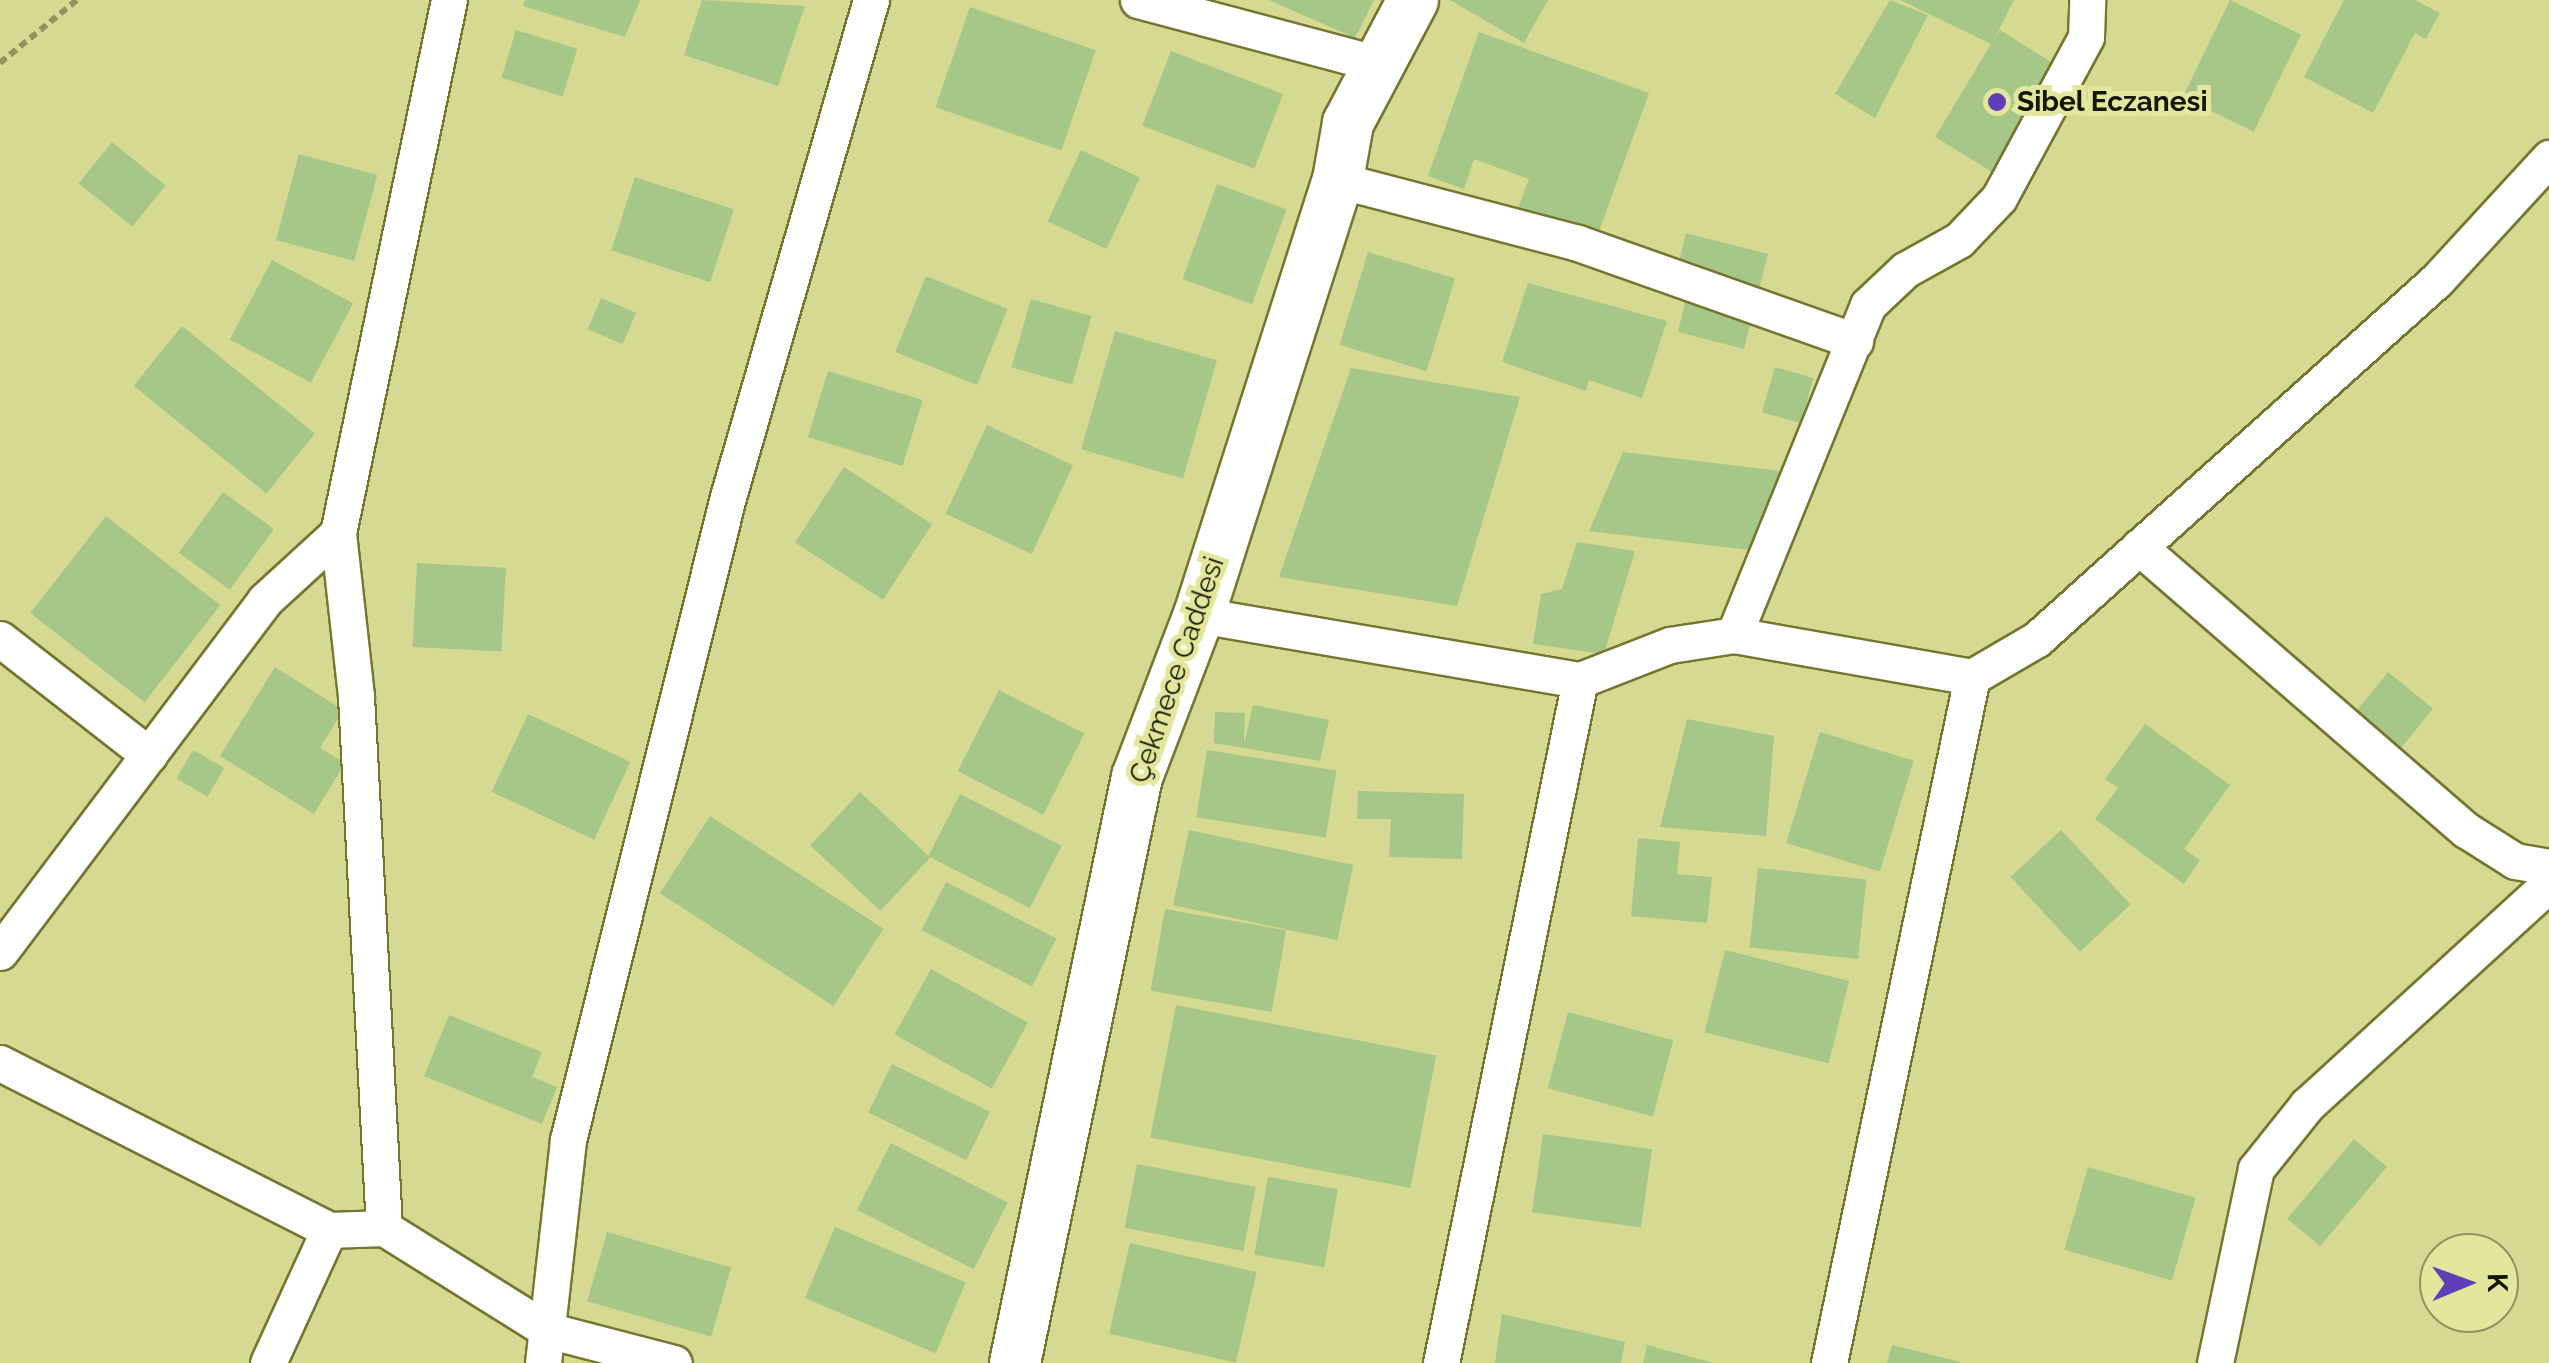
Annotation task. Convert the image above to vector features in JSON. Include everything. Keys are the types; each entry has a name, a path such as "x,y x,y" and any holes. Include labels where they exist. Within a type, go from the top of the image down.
{"main road":[{"name":"Çekmece Caddesi","path":"1015,1363 1137,777 1199,615 1338,180 1348,123 1375,63 1413,0"}],"street":[{"path":"384,1228 356,696 338,533 449,0"},
{"path":"545,1347 568,1140 614,948 728,498 871,0"},
{"path":"1138,0 1375,63"},
{"path":"1734,634 1868,305 1905,270 1959,240 1999,198 2086,37 2087,0"},
{"path":"1199,615 1580,680 1670,645 1734,634 1972,677 2037,639 2437,280 2549,158"},
{"path":"1338,180 1578,243 1855,340"},
{"path":"0,952 264,600 338,533"},
{"path":"2139,547 2466,830 2515,861 2549,867"},
{"path":"0,638 150,755"},
{"path":"1830,1363 1972,677"},
{"path":"1441,1363 1580,680"},
{"path":"2214,1363 2256,1169 2306,1105 2549,884"},
{"path":"0,1063 329,1230 384,1228 545,1347 674,1363"},
{"path":"268,1363 329,1230"}],"path":[{"path":"0,63 76,0"}],"building":[{"path":"525,0 640,0 625,37 523,6"},
{"path":"702,0 805,6 778,86 684,55"},
{"path":"1269,0 1374,0 1355,38"},
{"path":"1450,0 1548,0 1524,43"},
{"path":"1890,0 1928,15 1875,118 1835,94"},
{"path":"1900,0 2014,0 1994,39 2000,30 2059,67 1994,173 1935,137 1991,44"},
{"path":"2230,0 2301,35 2254,132 2183,97"},
{"path":"2344,0 2415,0 2440,13 2426,39 2415,33 2373,113 2304,77"},
{"path":"970,7 1096,50 1061,151 935,107"},
{"path":"516,30 577,49 563,97 501,78"},
{"path":"1479,32 1649,93 1594,245 1515,216 1529,179 1474,159 1464,189 1428,176"},
{"path":"1171,51 1283,94 1254,169 1142,126"},
{"path":"112,142 166,185 132,227 79,183"},
{"path":"1081,150 1140,177 1107,249 1048,222"},
{"path":"299,154 377,175 354,261 276,240"},
{"path":"635,177 734,209 710,282 611,250"},
{"path":"1217,184 1287,209 1252,304 1182,279"},
{"path":"1686,233 1768,254 1744,349 1678,332 1686,298 1671,294"},
{"path":"1368,252 1455,279 1427,371 1340,345"},
{"path":"272,260 353,303 311,383 230,339"},
{"path":"926,276 1008,309 977,385 895,352"},
{"path":"1528,283 1667,321 1642,398 1589,380 1586,391 1502,362"},
{"path":"601,298 636,313 623,344 588,329"},
{"path":"1031,299 1092,316 1072,385 1011,367"},
{"path":"182,326 315,434 266,493 134,386"},
{"path":"1115,331 1217,360 1183,478 1081,449"},
{"path":"1775,367 1813,378 1800,423 1762,412"},
{"path":"1351,368 1520,397 1457,606 1279,577"},
{"path":"828,371 923,400 903,466 808,437"},
{"path":"987,425 1073,465 1032,554 946,514"},
{"path":"1623,452 1781,471 1758,551 1589,531"},
{"path":"844,467 932,524 883,600 795,542"},
{"path":"223,492 274,529 230,590 179,553"},
{"path":"106,516 220,605 145,702 30,613"},
{"path":"1577,542 1635,551 1604,654 1533,644 1541,594 1562,589"},
{"path":"417,563 506,568 501,652 413,647"},
{"path":"275,667 343,710 320,748 345,763 314,814 220,756"},
{"path":"2388,672 2433,709 2396,754 2351,718"},
{"path":"999,690 1085,734 1043,815 958,771"},
{"path":"1253,705 1329,720 1320,761 1214,743 1215,712 1245,713 1244,745"},
{"path":"528,714 630,762 594,840 492,792"},
{"path":"1687,719 1774,736 1766,836 1660,827"},
{"path":"2145,724 2230,785 2184,849 2200,860 2184,884 2095,819 2118,788 2105,779"},
{"path":"1820,732 1914,761 1880,872 1786,843"},
{"path":"193,750 224,768 208,797 176,779"},
{"path":"1207,750 1336,770 1326,838 1196,817"},
{"path":"1358,791 1464,794 1462,859 1389,857 1391,819 1357,819"},
{"path":"860,792 930,857 880,911 810,845"},
{"path":"960,794 1062,846 1030,908 928,856"},
{"path":"710,816 884,929 833,1006 660,893"},
{"path":"1189,830 1353,865 1337,940 1173,905"},
{"path":"2061,830 2131,905 2080,952 2011,877"},
{"path":"1638,838 1680,842 1677,874 1712,877 1707,923 1631,916"},
{"path":"1758,868 1866,879 1858,959 1750,948"},
{"path":"946,882 1056,938 1032,986 921,930"},
{"path":"1165,909 1286,930 1272,1012 1151,991"},
{"path":"1725,950 1849,981 1829,1063 1704,1032"},
{"path":"931,969 1028,1023 992,1088 895,1035"},
{"path":"1176,1005 1436,1056 1410,1188 1150,1138"},
{"path":"1568,1012 1673,1040 1653,1117 1548,1088"},
{"path":"449,1015 542,1052 532,1077 557,1087 542,1124 424,1076"},
{"path":"892,1064 990,1112 966,1160 868,1113"},
{"path":"1543,1134 1652,1149 1641,1228 1532,1212"},
{"path":"2354,1139 2387,1167 2320,1246 2287,1219"},
{"path":"891,1143 1008,1202 974,1269 857,1210"},
{"path":"1137,1164 1256,1187 1243,1251 1125,1228"},
{"path":"2088,1167 2196,1198 2172,1281 2064,1250"},
{"path":"1268,1177 1338,1189 1324,1267 1254,1255"},
{"path":"835,1227 966,1282 936,1353 805,1298"},
{"path":"607,1232 731,1268 711,1337 587,1301"},
{"path":"1130,1243 1257,1272 1236,1363 1109,1334"},
{"path":"1502,1314 1625,1342 1621,1363 1495,1363"},
{"path":"1647,1345 1710,1362 1710,1363 1643,1363"},
{"path":"1892,1345 1960,1362 1960,1363 1887,1363"}],"place":[{"name":"Sibel Eczanesi","path":"1997,102"}]}
